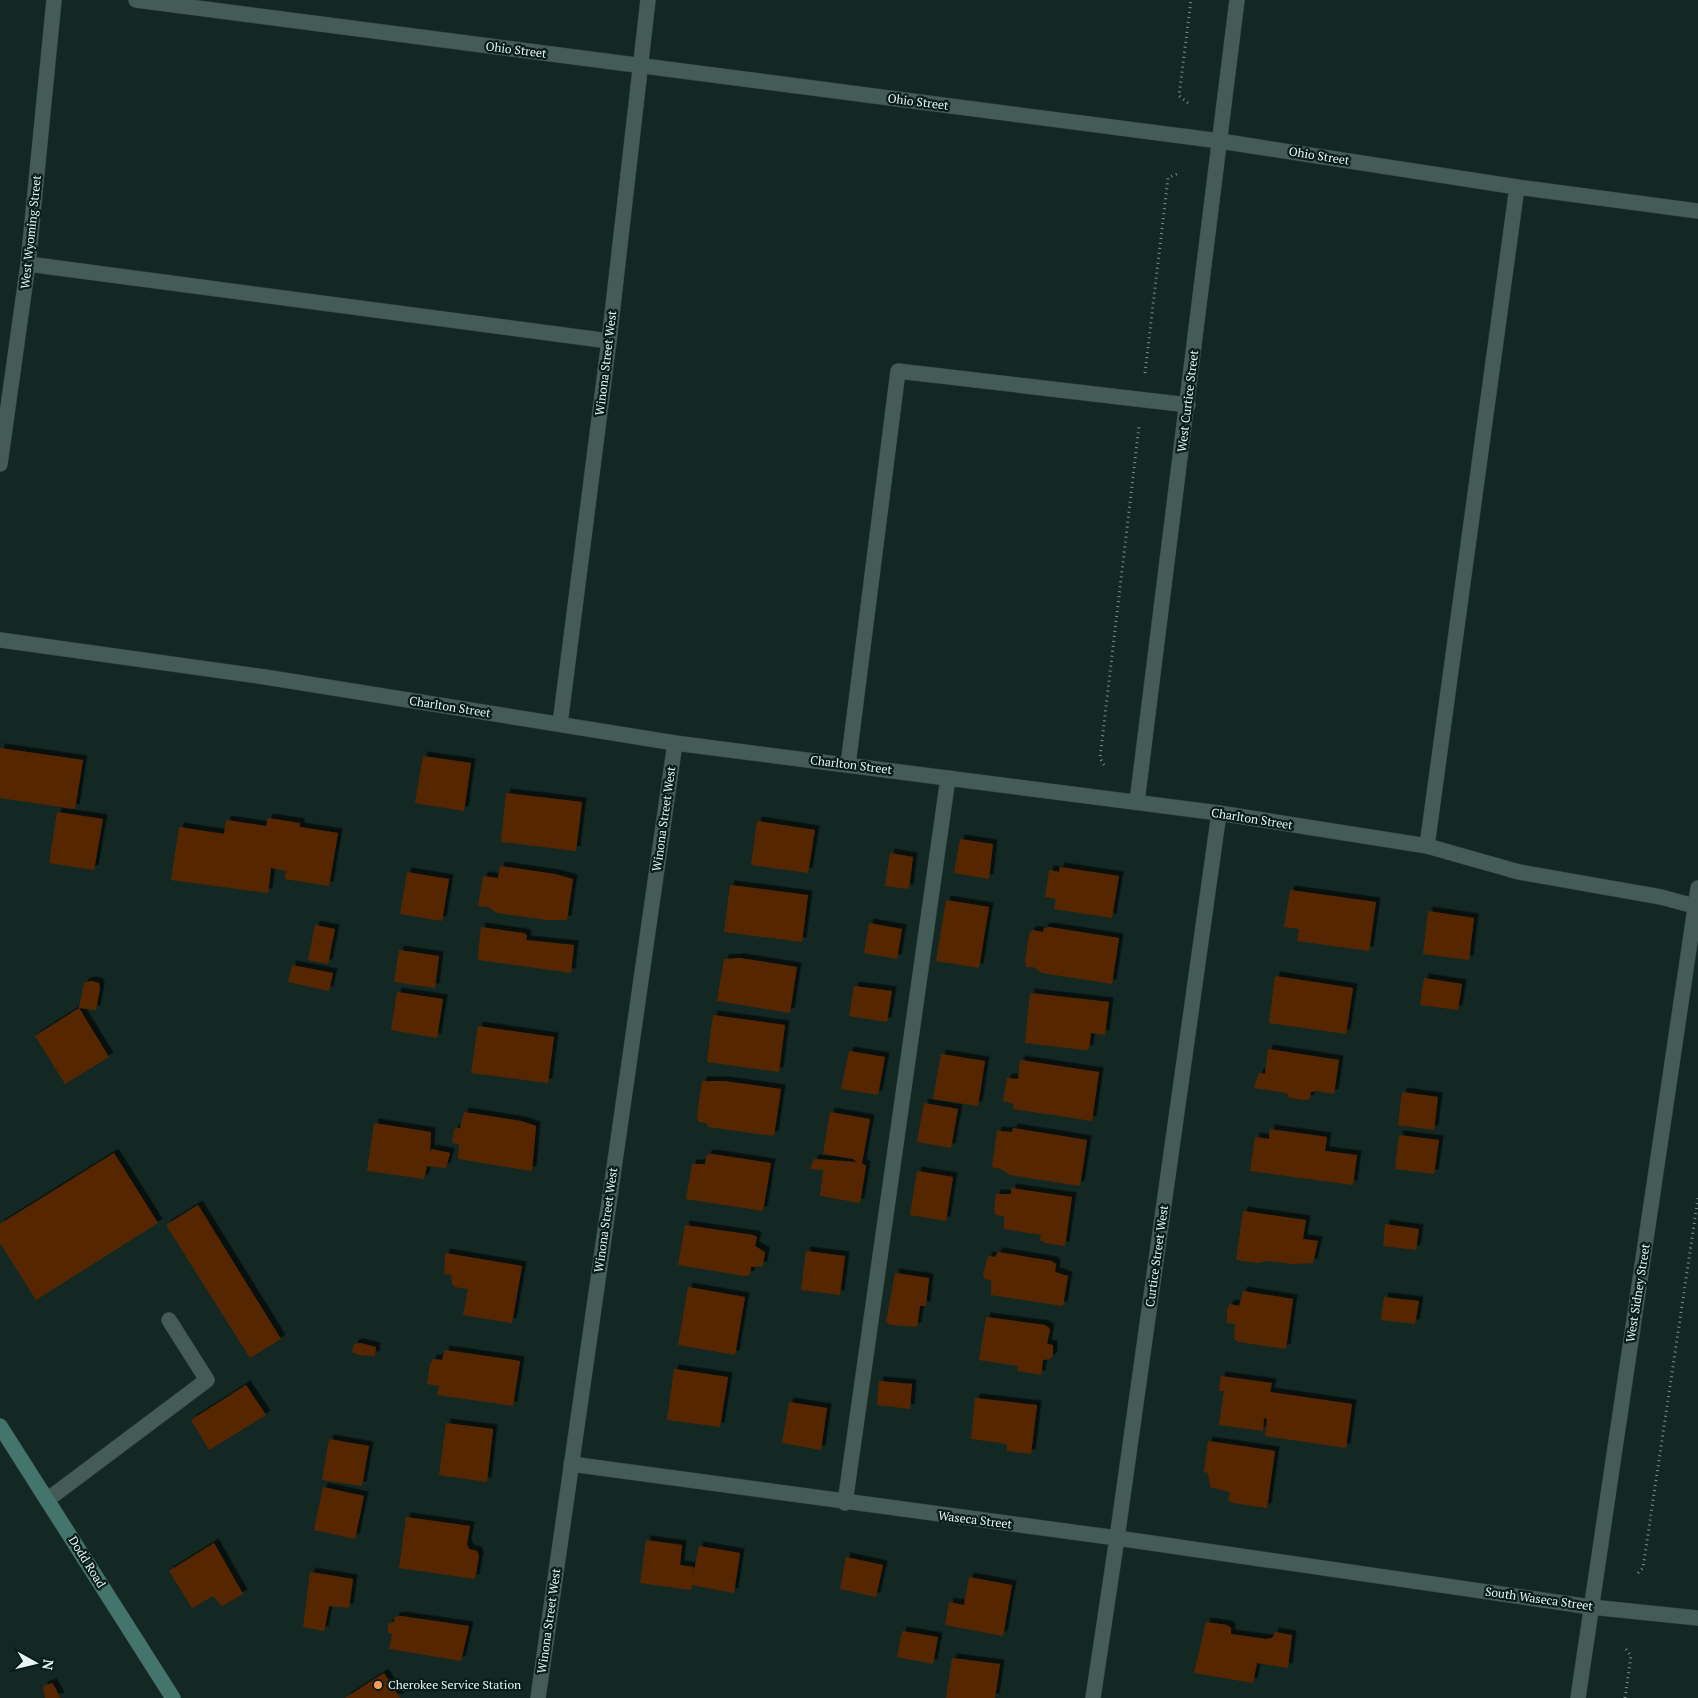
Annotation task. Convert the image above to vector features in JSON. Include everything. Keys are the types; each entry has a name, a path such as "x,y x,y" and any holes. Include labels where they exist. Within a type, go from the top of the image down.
{"street":[{"name":"West Wyoming Street","path":"0,464 28,264 54,0"},
{"name":"Ohio Street","path":"136,0 1220,141 1517,187 1698,211"},
{"name":"Winona Street West","path":"560,724 609,341 642,66 648,0"},
{"name":"West Curtice Street","path":"1137,802 1237,0"},
{"path":"1427,846 1517,187"},
{"path":"28,264 609,341"},
{"path":"848,765 898,371 1188,405"},
{"name":"Charlton Street","path":"0,640 256,676 675,743 1219,813 1427,846 1518,872 1661,897 1697,906"},
{"name":"Winona Street West","path":"538,1698 675,743"},
{"path":"845,1503 948,778"},
{"name":"Curtice Street West","path":"1093,1698 1219,813"},
{"name":"West Sidney Street","path":"1578,1698 1697,906 1698,888"},
{"path":"47,1500 207,1380 169,1320"},
{"name":"Dodd Road","path":"0,1426 173,1698"},
{"name":"Waseca Street","path":"571,1464 845,1503 1117,1538 1380,1576"},
{"name":"South Waseca Street","path":"1380,1576 1591,1607 1698,1618"}],"path":[{"path":"1188,103 1179,96 1191,0"},
{"path":"1104,765 1100,758 1168,178 1179,173"},
{"path":"1638,1573 1643,1568 1698,1198"},
{"path":"1625,1648 1631,1656 1625,1698"}],"building":[{"path":"0,748 83,760 75,809 0,798"},
{"path":"423,756 471,763 464,811 415,803"},
{"path":"506,793 582,802 576,851 501,842"},
{"path":"57,812 103,819 94,870 49,863"},
{"path":"268,818 300,823 300,827 338,833 329,886 285,879 286,871 271,868 268,893 171,880 179,827 224,834 226,820 266,826"},
{"path":"757,821 815,830 808,873 751,865"},
{"path":"960,839 993,844 989,879 954,873"},
{"path":"890,853 913,857 909,889 885,886"},
{"path":"500,866 555,874 573,879 567,920 547,920 497,913 488,907 478,906 483,876 498,878"},
{"path":"1060,867 1119,876 1112,918 1054,909 1056,899 1045,897 1049,870 1059,872"},
{"path":"407,872 449,879 442,921 400,914"},
{"path":"730,885 808,895 802,942 724,932"},
{"path":"1290,890 1376,902 1369,951 1297,941 1299,929 1284,927"},
{"path":"946,900 989,907 979,968 936,961"},
{"path":"1428,911 1474,918 1469,960 1423,954"},
{"path":"869,923 902,929 897,959 864,953"},
{"path":"315,925 335,929 328,964 308,960"},
{"path":"481,927 523,933 527,935 526,940 574,945 571,973 479,960"},
{"path":"1049,927 1119,938 1112,984 1042,973 1033,967 1026,967 1025,961 1029,935 1032,930 1043,932 1044,928"},
{"path":"399,950 439,956 435,988 394,982"},
{"path":"740,958 797,967 790,1013 717,1001 724,959"},
{"path":"292,965 333,973 329,991 288,982"},
{"path":"1275,976 1353,988 1346,1034 1269,1023"},
{"path":"1424,978 1462,984 1458,1010 1420,1005"},
{"path":"91,981 99,983 100,988 96,1010 79,1008 84,983"},
{"path":"854,986 892,991 887,1022 849,1016"},
{"path":"397,992 443,999 437,1038 391,1030"},
{"path":"1030,993 1109,1002 1105,1035 1091,1033 1089,1049 1084,1050 1025,1043"},
{"path":"79,1008 109,1057 65,1084 35,1036"},
{"path":"713,1015 785,1025 779,1072 707,1062"},
{"path":"478,1026 554,1037 548,1083 471,1073"},
{"path":"1268,1049 1339,1060 1334,1094 1311,1092 1310,1099 1305,1100 1289,1098 1287,1093 1254,1088 1259,1073 1265,1074"},
{"path":"849,1051 885,1057 878,1095 841,1089"},
{"path":"941,1054 985,1061 978,1106 933,1099"},
{"path":"1020,1060 1099,1072 1092,1121 1013,1109 1014,1104 1003,1101 1007,1078 1018,1079"},
{"path":"702,1081 724,1081 781,1089 774,1136 708,1127 707,1123 699,1122 697,1116"},
{"path":"1402,1092 1438,1097 1434,1130 1398,1125"},
{"path":"924,1103 958,1109 951,1148 917,1142"},
{"path":"464,1112 521,1121 536,1126 532,1171 458,1159 459,1144 452,1143 454,1129 460,1128"},
{"path":"830,1112 870,1119 862,1163 866,1166 860,1203 820,1196 823,1170 810,1169 814,1159 857,1162 853,1159 823,1154"},
{"path":"374,1123 431,1132 430,1152 432,1149 450,1153 446,1168 427,1166 424,1179 367,1171"},
{"path":"1013,1128 1087,1140 1080,1186 1010,1175 1001,1169 992,1167 997,1131 1012,1132"},
{"path":"1270,1129 1327,1137 1325,1151 1357,1155 1353,1185 1250,1171 1255,1137 1269,1139"},
{"path":"1399,1135 1439,1140 1434,1174 1395,1169"},
{"path":"114,1153 158,1223 36,1300 0,1243 0,1224"},
{"path":"712,1154 771,1163 763,1211 686,1199 692,1164 705,1164 707,1155"},
{"path":"917,1171 953,1177 946,1221 910,1215"},
{"path":"1011,1188 1072,1197 1065,1246 1045,1243 1040,1240 1041,1235 1004,1229 1004,1216 996,1215 994,1209 996,1194 1011,1194"},
{"path":"198,1205 281,1339 250,1358 166,1225"},
{"path":"1243,1211 1306,1220 1303,1239 1318,1241 1313,1263 1293,1264 1268,1261 1258,1263 1236,1260"},
{"path":"1385,1224 1419,1229 1416,1250 1383,1246"},
{"path":"685,1225 757,1237 755,1246 765,1252 763,1266 751,1267 750,1275 745,1276 678,1265"},
{"path":"806,1251 845,1256 840,1295 801,1290"},
{"path":"998,1252 1052,1261 1056,1264 1055,1272 1068,1276 1063,1306 991,1295 991,1280 984,1279 983,1274 988,1256 995,1257"},
{"path":"445,1253 522,1266 512,1323 463,1315 468,1289 455,1287 452,1284 451,1275 444,1274"},
{"path":"895,1273 929,1278 926,1306 920,1306 917,1327 891,1325 886,1322"},
{"path":"688,1287 745,1297 735,1355 678,1345"},
{"path":"1243,1291 1293,1299 1286,1349 1239,1342 1234,1339 1235,1324 1227,1323 1227,1309 1230,1304 1239,1306"},
{"path":"1384,1297 1419,1301 1415,1324 1381,1320"},
{"path":"986,1317 1045,1325 1050,1329 1047,1344 1053,1345 1053,1355 1050,1359 1043,1360 1041,1375 1017,1371 1018,1366 979,1360"},
{"path":"360,1343 376,1347 375,1356 359,1355 352,1352 354,1344"},
{"path":"445,1350 520,1361 513,1406 437,1395 439,1386 427,1384 430,1364 433,1359 442,1360"},
{"path":"674,1369 728,1377 720,1427 667,1420"},
{"path":"1221,1376 1272,1383 1270,1392 1352,1404 1346,1448 1265,1436 1267,1419 1264,1418 1263,1431 1219,1425 1224,1391 1219,1391"},
{"path":"879,1381 912,1384 910,1409 877,1405"},
{"path":"246,1385 266,1415 209,1450 191,1420"},
{"path":"975,1398 1037,1405 1031,1454 1007,1451 1007,1445 1002,1443 971,1439"},
{"path":"789,1402 827,1408 821,1450 782,1443"},
{"path":"446,1423 493,1429 487,1482 439,1475"},
{"path":"329,1439 369,1446 362,1486 322,1480"},
{"path":"1208,1441 1275,1451 1267,1508 1233,1503 1228,1500 1230,1492 1210,1487 1208,1473 1204,1472"},
{"path":"323,1487 364,1496 355,1539 314,1530"},
{"path":"406,1517 470,1526 467,1544 469,1549 477,1551 479,1556 475,1579 399,1568"},
{"path":"646,1540 682,1545 680,1565 694,1567 692,1581 699,1546 740,1553 734,1593 692,1585 691,1590 640,1583"},
{"path":"214,1543 243,1594 222,1606 213,1596 192,1608 169,1571"},
{"path":"846,1557 883,1565 876,1597 840,1589"},
{"path":"310,1572 353,1579 349,1608 329,1606 324,1631 303,1627"},
{"path":"969,1577 1012,1585 1003,1636 945,1625 949,1602 964,1605"},
{"path":"401,1616 469,1626 461,1661 389,1649 392,1634 388,1633 388,1624 394,1622 395,1617"},
{"path":"1206,1622 1227,1625 1231,1628 1231,1634 1266,1639 1272,1638 1275,1632 1292,1635 1288,1668 1257,1663 1253,1683 1194,1673"},
{"path":"902,1631 938,1637 933,1664 897,1657"},
{"path":"952,1658 1000,1664 995,1698 946,1698"},
{"name":"Cherokee Service Station","path":"384,1673 400,1698 345,1698"},
{"path":"52,1683 60,1698 45,1698 43,1686"}],"place":[{"name":"Cherokee Service Station","path":"378,1685"}]}
